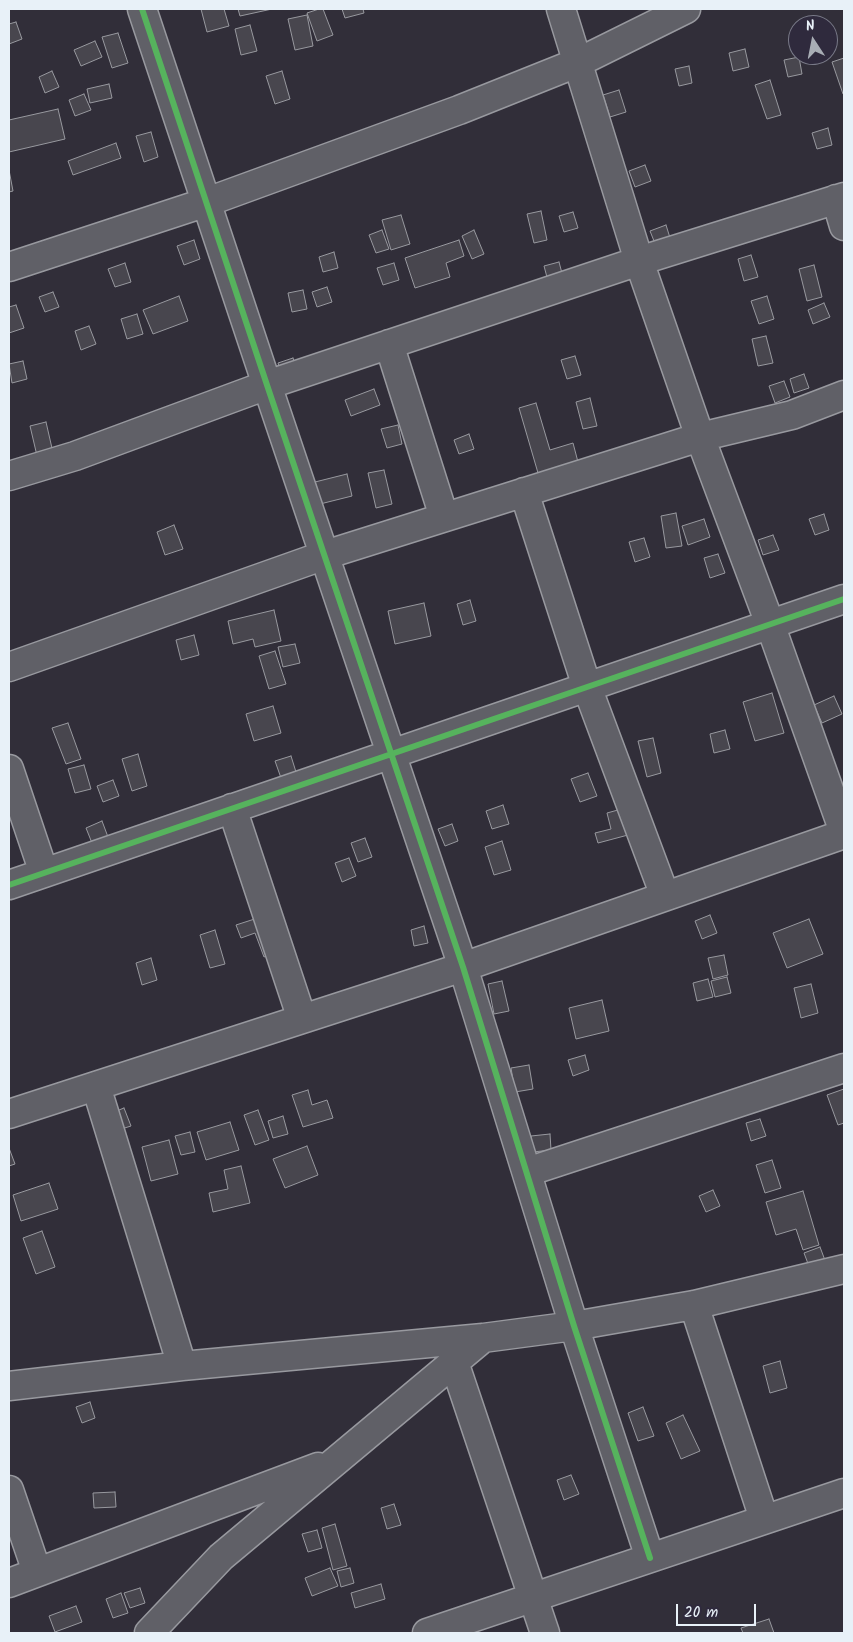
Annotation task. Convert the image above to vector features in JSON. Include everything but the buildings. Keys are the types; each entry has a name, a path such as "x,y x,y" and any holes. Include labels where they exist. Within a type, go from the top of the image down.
{"street":[{"path":"142,9 464,967 574,1326 650,1558"},
{"path":"9,1114 464,967 844,833 770,624 700,436 639,261 579,62 561,9"},
{"path":"9,267 207,202 459,110 579,62 686,9"},
{"path":"9,476 75,456 267,385 389,344 639,261 840,198 844,226"},
{"path":"389,344 444,517"},
{"path":"9,668 324,555 700,436 792,415 844,395"},
{"path":"524,492 587,687 665,896"},
{"path":"9,885 844,599"},
{"path":"9,769 44,873"},
{"path":"232,808 302,1019"},
{"path":"527,1172 844,1068"},
{"path":"96,1086 182,1366"},
{"path":"9,1386 182,1366 483,1338 574,1326 694,1305 844,1269"},
{"path":"694,1305 764,1519"},
{"path":"149,1633 220,1557 483,1338"},
{"path":"454,1362 545,1633"},
{"path":"9,1583 338,1459"},
{"path":"9,1490 37,1572"},
{"path":"427,1633 844,1492"}],"cycle path":[{"path":"142,9 463,967 574,1326 650,1558"},
{"path":"9,885 844,599"}]}
